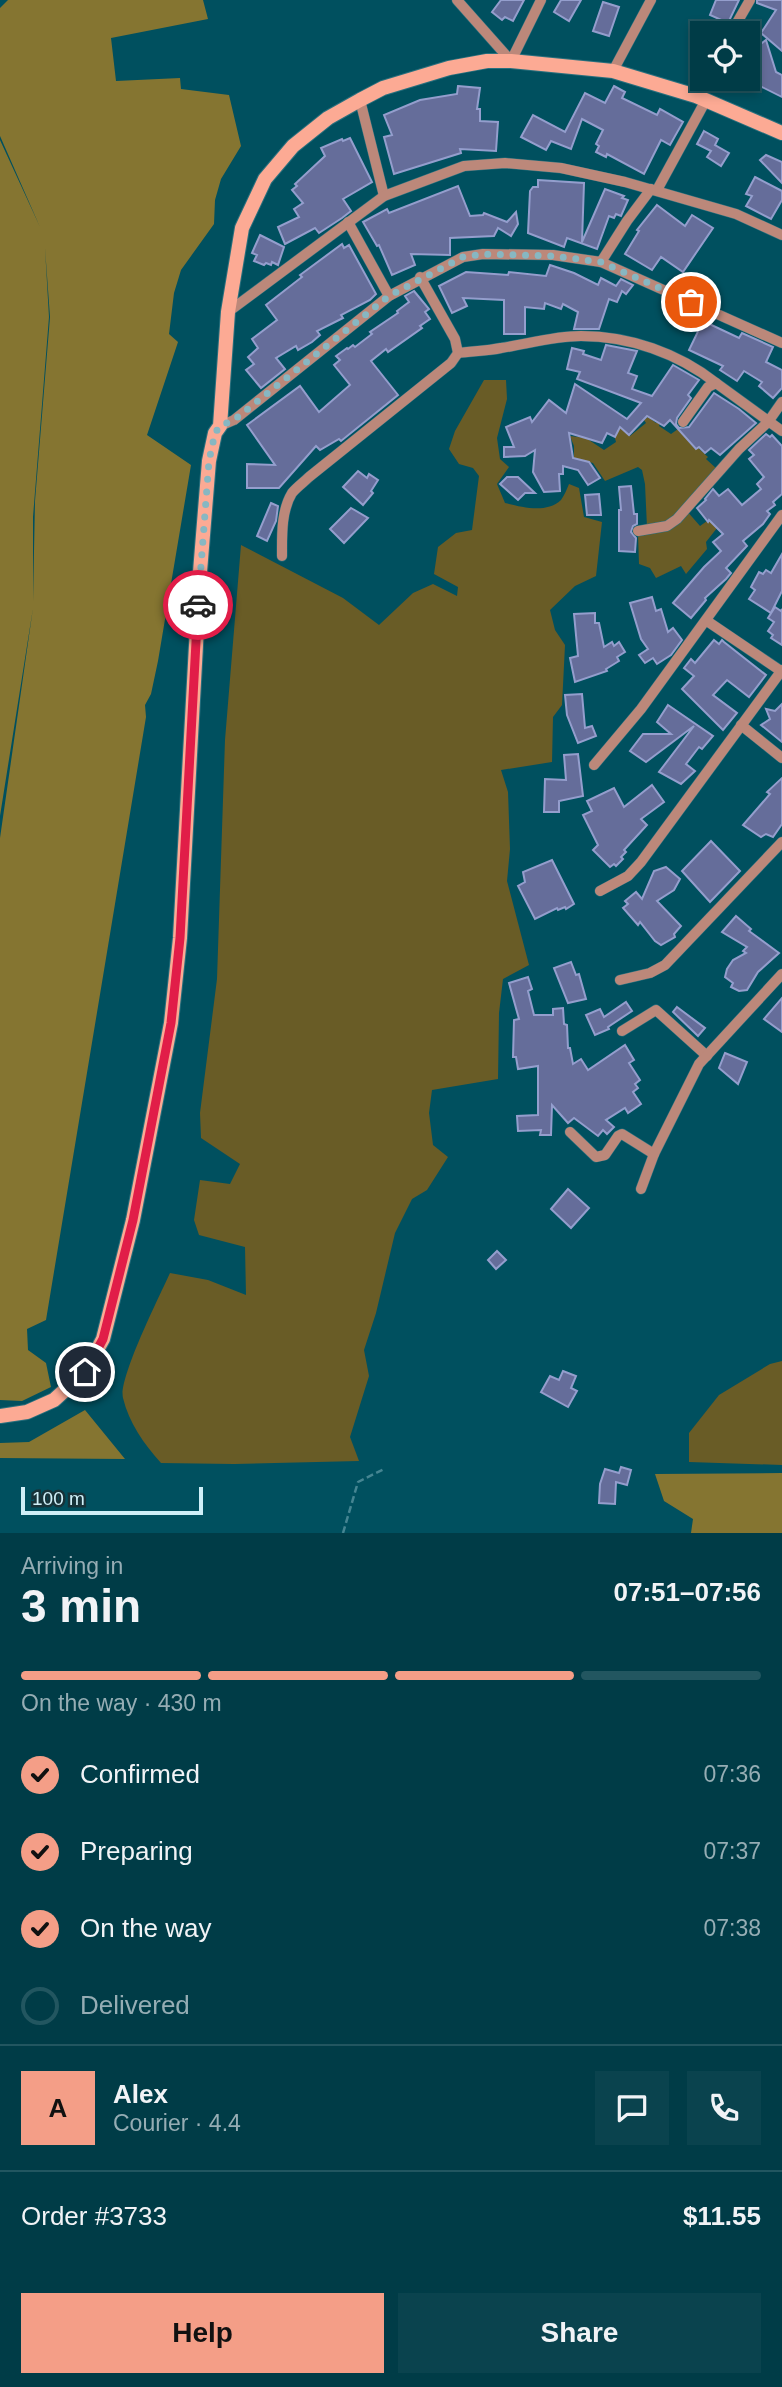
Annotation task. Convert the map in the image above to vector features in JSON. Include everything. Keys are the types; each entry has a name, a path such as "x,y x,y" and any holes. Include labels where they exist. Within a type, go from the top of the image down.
{"main road":[{"path":"0,1416 27,1412 54,1400 85,1372 103,1339 133,1220 172,1011 180,938 200,572 209,461 215,433 220,426 228,312 242,228 265,179 293,146 328,118 360,100 383,88 449,68 487,61 613,71 701,98 782,133"}],"street":[{"path":"457,0 511,61 541,0"},
{"path":"613,71 651,0"},
{"path":"739,21 750,0"},
{"path":"601,262 627,221 654,190 703,91"},
{"path":"360,100 384,196"},
{"path":"228,312 384,196 464,166 505,163 561,168 654,190 736,214 782,235"},
{"path":"348,222 389,296"},
{"path":"220,426 234,420 389,296 420,277 463,257 483,254 553,256 601,262 782,343"},
{"path":"282,556 282,528 293,493 320,468 451,363 458,353 456,339 420,277"},
{"path":"458,353 579,336 611,338 672,356 694,366 782,431"},
{"path":"683,422 708,387 716,383"},
{"path":"638,531 667,526 677,519 738,449 768,422 782,402"},
{"path":"594,765 641,709 782,515"},
{"path":"600,891 628,876 641,862 781,670 707,621"},
{"path":"741,724 782,758"},
{"path":"620,980 650,973 664,965 782,842"},
{"path":"641,1189 688,1081 706,1056 782,974"},
{"path":"622,1031 656,1010 706,1056"},
{"path":"570,1132 596,1157 605,1155 622,1134 654,1154"}],"path":[{"path":"343,1533 358,1482 384,1469"}],"shaded area":[{"path":"8,0 203,0 208,19 111,38 116,81 180,78 181,89 229,95 241,146 221,179 215,200 214,224 181,270 174,293 169,334 178,342 147,435 191,465 158,661 151,694 145,705 146,717 46,1320 27,1329 28,1350 46,1363 51,1387 22,1401 0,1400 0,838 33,608 0,816 0,140 40,227 0,136 0,8","holes":["45,248 50,317 35,501 33,601 33,517 49,317"]},
{"path":"484,380 506,380 507,399 497,438 500,459 509,467 497,484 505,503 534,508 548,507 561,500 569,484 579,488 584,517 602,522 596,576 575,586 550,610 555,630 565,645 562,705 553,717 552,762 501,770 508,792 510,849 507,881 529,965 503,979 499,1013 498,1079 432,1090 429,1113 433,1145 448,1157 427,1190 412,1199 395,1233 376,1313 364,1350 369,1376 350,1437 359,1461 161,1463 133,1425 123,1398 123,1388 141,1337 170,1273 208,1280 246,1295 245,1247 199,1235 194,1220 200,1180 230,1184 240,1164 201,1138 200,1113 217,979 225,740 241,545 343,598 379,625 413,593 433,584 457,596 458,587 434,574 438,547 456,533 472,530 479,476 473,468 459,464 449,449 455,431"},
{"path":"648,417 656,423 658,421 659,426 671,434 678,429 718,470 667,525 647,527 642,470 638,467 605,481 593,463 574,458 574,446 570,436 586,438 604,450 616,442 614,434 620,428 630,436 646,423 644,420"},
{"path":"686,510 700,526 717,514 717,528 706,542 707,549 686,574 681,566 656,578 650,568 639,564 638,534 656,531"},
{"path":"782,1361 782,1465 689,1462 689,1433 719,1395 770,1364"},
{"path":"85,1410 125,1459 0,1458 0,1443 29,1442"},
{"path":"782,1473 782,1533 691,1533 693,1519 664,1501 655,1474"}],"building":[{"path":"501,0 524,0 513,21 505,17 502,20 492,12"},
{"path":"561,0 581,0 569,21 554,12"},
{"path":"716,0 739,0 729,21 710,15"},
{"path":"757,0 782,0 782,51 761,33 776,10 757,3"},
{"path":"603,2 619,7 609,36 593,31"},
{"path":"766,40 776,72 782,75 782,97 760,86 760,44"},
{"path":"458,86 480,88 477,109 480,109 480,121 498,122 496,151 460,149 461,153 394,174 384,137 392,135 384,115 420,100 457,94"},
{"path":"614,86 625,92 622,98 657,115 660,109 683,122 670,145 661,140 644,174 607,154 606,157 596,152 599,146 596,144 603,130 582,119 571,149 551,141 546,150 521,137 533,115 565,132 585,93 605,103"},
{"path":"704,131 718,139 715,145 729,153 721,166 707,157 711,151 697,144"},
{"path":"350,138 372,182 343,199 351,211 342,218 319,233 315,228 285,244 278,227 299,217 294,209 303,203 292,190 297,186 295,184 325,156 321,148"},
{"path":"766,155 782,162 782,183 760,160"},
{"path":"755,177 782,191 782,200 771,219 746,206 752,196 746,194"},
{"path":"538,180 584,183 582,242 605,189 628,200 621,216 609,216 597,249 567,238 564,247 528,233 530,191 533,187 538,187"},
{"path":"458,186 470,216 484,213 507,222 516,212 518,224 511,236 498,228 494,236 450,238 450,255 411,254 415,265 392,275 379,245 377,246 363,222 387,209 389,213"},
{"path":"657,205 685,226 692,215 713,228 683,272 661,257 652,270 625,254 639,231 637,230"},
{"path":"260,235 284,247 278,265 272,262 271,265 264,265 254,261 257,255 252,253"},
{"path":"342,244 344,248 349,245 376,294 341,315 343,318 317,331 320,335 312,342 298,350 296,346 276,358 285,369 261,388 246,370 254,364 248,357 258,348 252,339 277,320 266,305 302,277 300,275"},
{"path":"550,265 598,285 601,278 616,286 621,279 633,285 626,294 622,291 617,302 609,299 599,329 574,329 578,312 563,304 561,309 545,303 544,309 525,307 525,334 504,334 504,300 463,298 467,306 452,313 439,286 466,272 508,275 509,272 546,276"},
{"path":"414,291 429,309 425,312 430,319 420,326 422,328 371,361 398,395 341,441 339,439 320,450 316,446 279,488 247,488 247,464 275,465 247,425 300,386 319,412 350,385 334,365 340,360 336,356 353,345 355,347 372,334 370,332 398,313 397,311 409,302 405,296"},
{"path":"703,321 739,338 742,333 773,347 766,362 782,370 782,388 773,398 759,386 762,382 744,371 737,381 720,370 723,366 689,350"},
{"path":"606,345 637,351 628,373 637,376 632,389 652,396 673,365 699,380 677,418 676,424 679,428 689,427 714,393 756,423 720,455 711,448 705,453 699,447 696,449 670,420 664,426 647,416 629,435 620,427 615,437 607,433 602,443 569,433 573,458 589,462 600,478 588,485 578,470 563,466 563,474 559,474 560,491 544,492 533,472 535,450 525,456 504,457 504,447 514,447 506,427 530,417 532,422 549,400 566,413 575,384 627,419 641,403 577,379 580,372 567,369 572,348 601,360"},
{"path":"766,434 770,437 772,435 782,446 782,494 767,511 770,514 763,524 743,541 747,546 726,568 731,573 705,598 691,618 673,603 721,551 713,542 723,534 709,520 708,522 697,508 713,489 719,496 728,489 742,505 761,489 757,484 764,477 749,459 754,455 749,450"},
{"path":"358,471 367,478 369,474 378,480 371,491 373,493 363,505 343,487"},
{"path":"507,477 518,477 535,493 525,493 518,500 500,484"},
{"path":"631,486 634,514 637,514 637,524 631,532 636,538 635,552 619,551 619,487"},
{"path":"599,494 601,515 587,515 585,495"},
{"path":"271,503 278,506 276,521 267,541 257,536"},
{"path":"351,508 368,518 344,543 330,529"},
{"path":"782,554 782,591 771,613 749,599 755,590 751,587 759,572 763,574 766,570 771,573"},
{"path":"652,597 656,611 661,609 668,632 673,628 682,640 671,655 657,664 653,658 645,663 639,655 648,649 641,639 630,603"},
{"path":"775,607 781,611 782,609 782,645 771,638 773,635 768,631 774,622 768,618"},
{"path":"595,613 595,623 599,623 604,647 612,642 614,646 619,642 625,652 617,657 619,661 606,669 607,671 575,682 570,658 578,656 574,614"},
{"path":"714,640 719,644 722,640 766,675 749,697 727,680 713,695 737,713 723,730 682,689 694,676 684,668 691,659 695,663"},
{"path":"582,694 585,728 592,726 596,736 578,743 567,715 565,695"},
{"path":"782,704 782,742 761,725 770,719 766,709 775,711"},
{"path":"668,705 713,736 702,749 699,747 686,764 695,771 681,784 659,772 694,726 646,762 630,751 643,734 671,734 657,722"},
{"path":"578,754 583,796 559,801 559,812 544,812 545,779 566,780 564,755"},
{"path":"782,778 782,824 773,837 766,834 761,837 743,825 770,794 767,792"},
{"path":"652,785 664,802 641,819 647,825 624,850 626,852 621,857 623,859 616,866 614,864 610,867 593,850 598,845 583,815 592,811 587,801 614,788 624,807"},
{"path":"711,841 740,871 710,902 682,871"},
{"path":"552,860 574,904 566,909 557,908 535,919 518,886 525,882 523,872"},
{"path":"666,867 680,879 674,890 657,901 681,926 674,934 675,937 661,945 623,908 628,904 625,901 636,892 642,899 654,871"},
{"path":"736,916 751,929 749,931 779,953 758,972 747,990 739,991 731,987 733,983 725,977 733,960 746,953 743,951 747,947 722,932"},
{"path":"571,962 576,975 579,974 586,999 568,1003 554,968"},
{"path":"528,977 532,989 528,991 534,1015 553,1015 553,1009 563,1008 568,1048 573,1064 581,1059 588,1070 625,1045 634,1060 629,1063 640,1080 635,1084 638,1088 633,1092 641,1104 628,1113 625,1108 606,1120 614,1127 607,1134 603,1130 598,1136 574,1118 568,1123 552,1105 551,1135 540,1135 541,1130 518,1131 517,1116 538,1115 538,1066 518,1069 516,1057 513,1057 514,1020 519,1019 509,983"},
{"path":"782,998 782,1032 764,1019"},
{"path":"626,1002 632,1011 608,1027 609,1029 595,1035 586,1015 600,1009 604,1017"},
{"path":"677,1007 705,1028 698,1036 673,1012"},
{"path":"725,1053 747,1062 738,1084 719,1068"},
{"path":"568,1189 589,1208 571,1228 551,1209"},
{"path":"497,1251 506,1260 496,1269 488,1260"},
{"path":"563,1371 576,1376 571,1388 577,1391 568,1407 541,1392 550,1376 559,1380"},
{"path":"621,1467 631,1470 627,1485 616,1482 615,1504 599,1503 600,1484 605,1469 619,1473"}],"way so far":[{"path":"198,605 209,461 215,433 220,426 234,420 389,296 420,277 463,257 483,254 553,256 601,262 691,302"}],"route":[{"path":"85,1372 103,1339 133,1220 171,1023 180,938 198,605"}]}
